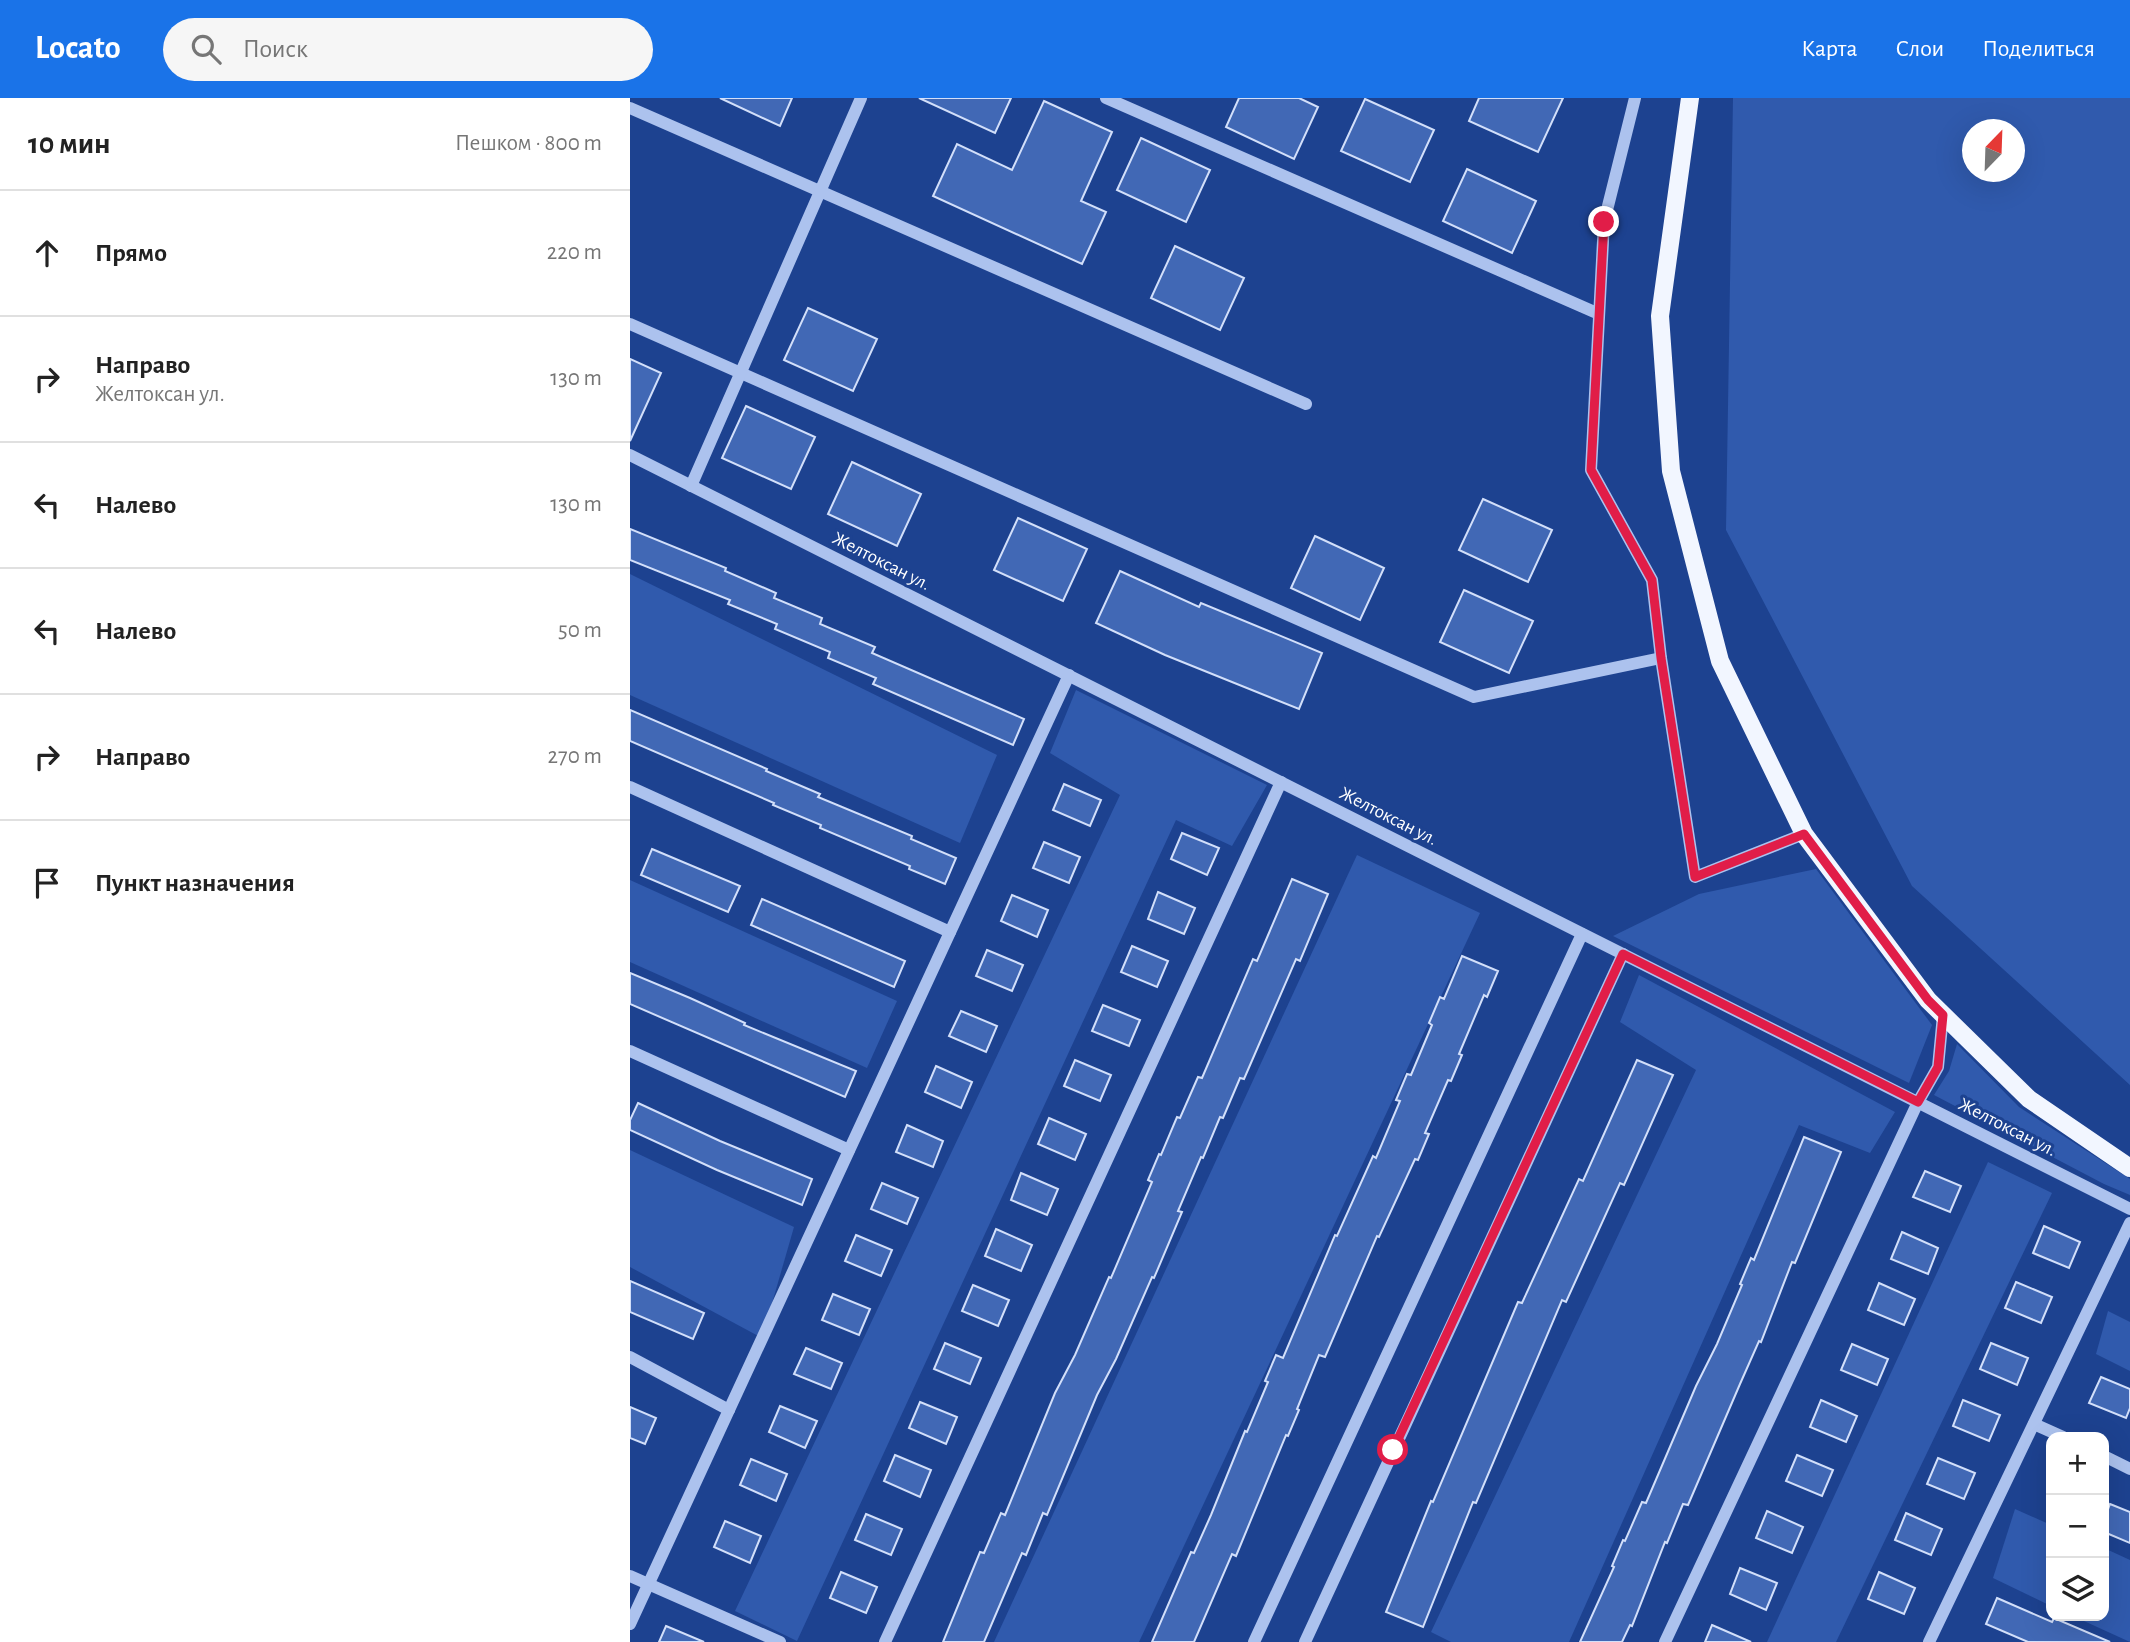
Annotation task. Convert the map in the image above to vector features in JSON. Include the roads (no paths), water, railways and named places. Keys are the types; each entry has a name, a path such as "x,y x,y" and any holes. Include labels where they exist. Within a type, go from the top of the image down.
{"main road":[{"path":"1690,98 1660,316 1671,471 1720,661 1804,834 1928,1000 2029,1099 2130,1168"}],"street":[{"path":"691,485 861,98"},
{"path":"1106,98 1599,314"},
{"path":"1620,98 1634,101 1604,222 1591,470 1652,580 1661,658 1695,877 1804,834"},
{"path":"630,108 1306,404"},
{"path":"630,324 1474,697 1661,658"},
{"name":"Желтоксан ул.","path":"630,455 2130,1209"},
{"path":"630,1624 1069,675"},
{"path":"884,1642 1281,782"},
{"path":"630,787 950,932"},
{"path":"1254,1642 1582,933"},
{"path":"1305,1642 1623,954"},
{"path":"1665,1642 1918,1102 1938,1067 1943,1015"},
{"path":"630,1051 849,1150"},
{"path":"1935,1640 2130,1223"},
{"path":"630,1357 729,1410"},
{"path":"2034,1424 2052,1432"},
{"path":"2109,1459 2130,1469"},
{"path":"630,1576 780,1642"}]}
